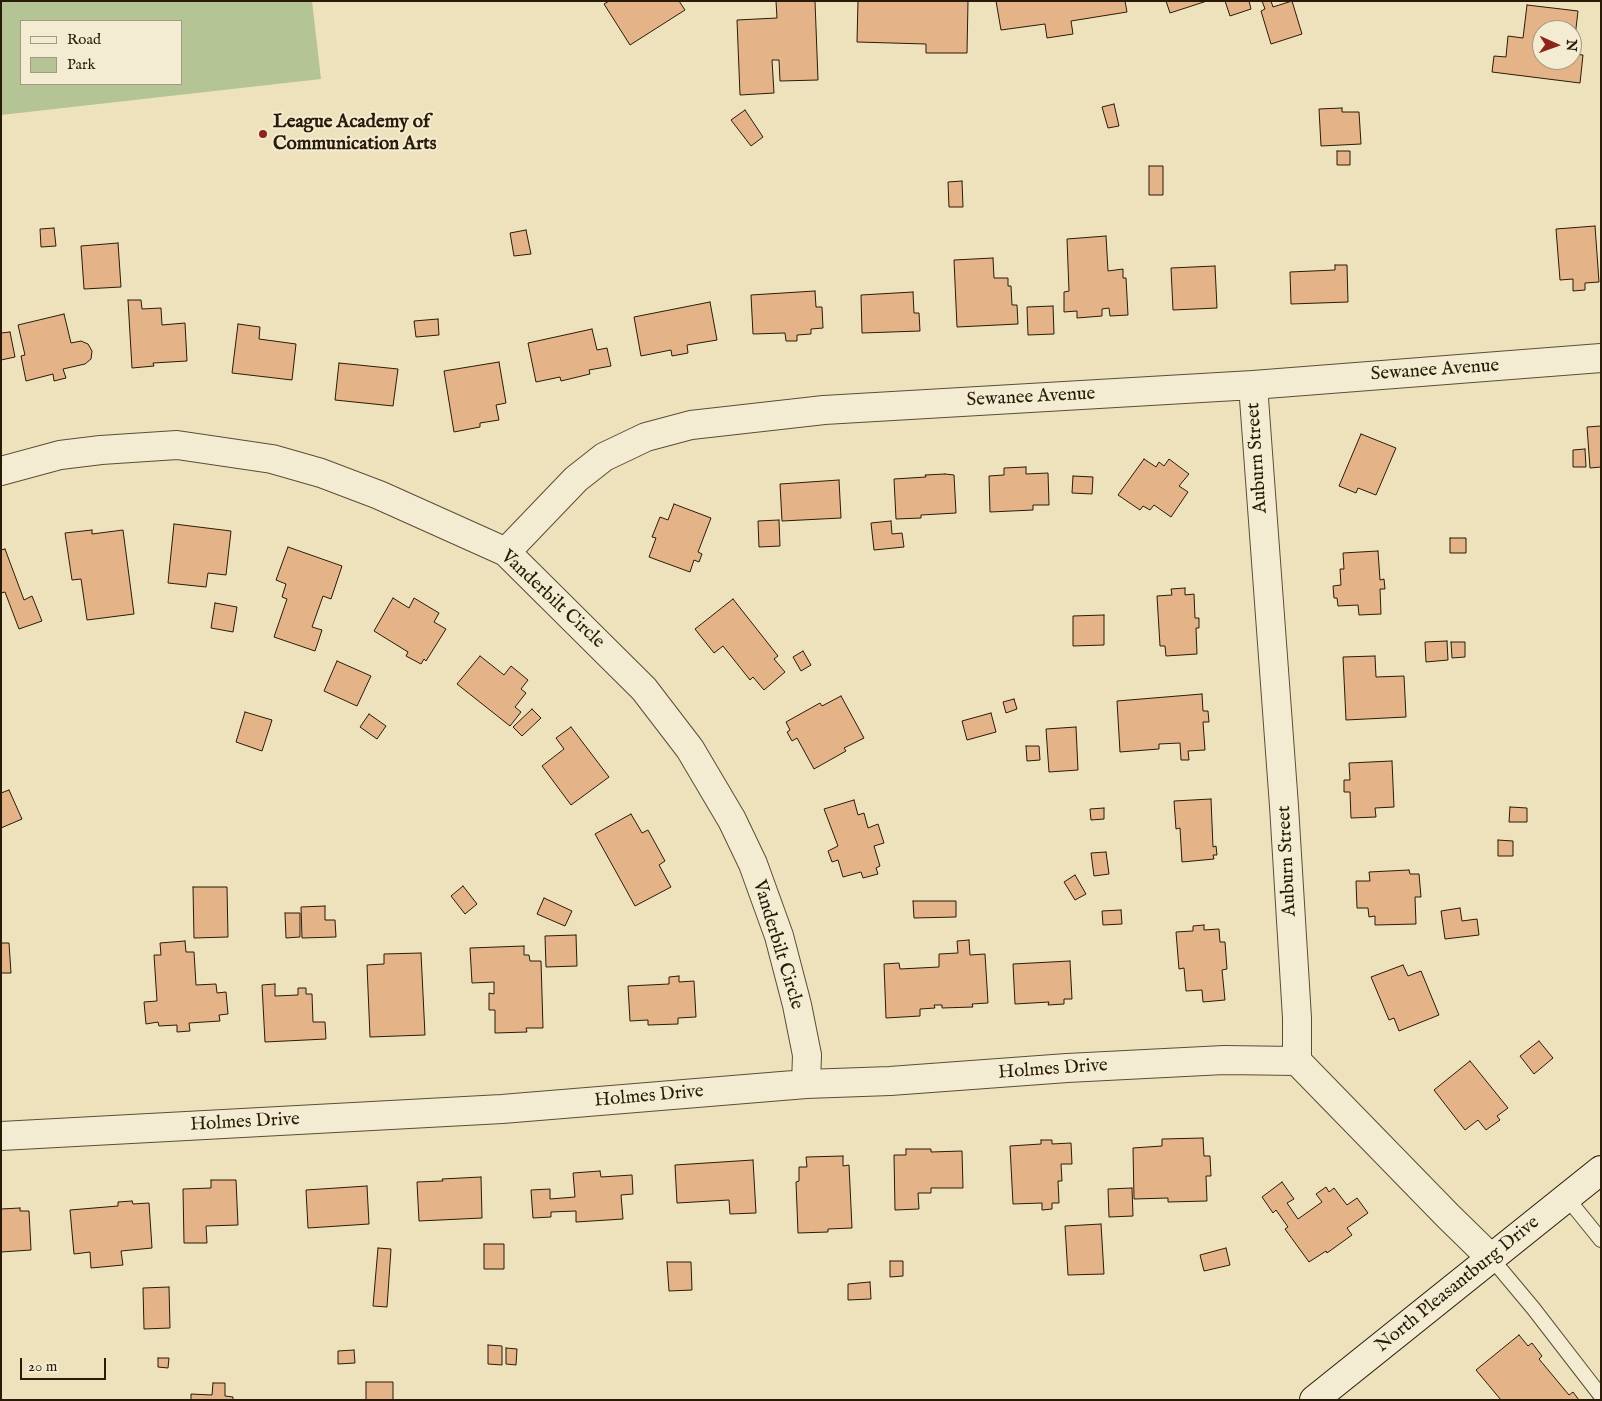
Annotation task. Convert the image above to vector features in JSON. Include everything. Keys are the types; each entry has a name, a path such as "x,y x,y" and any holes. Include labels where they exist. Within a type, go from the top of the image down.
{"street":[{"name":"Sewanee Avenue","path":"506,552 576,479 604,457 646,437 691,425 824,410 1253,385 1601,358"},
{"name":"Auburn Street","path":"1253,385 1284,796 1297,1018 1297,1061"},
{"name":"Vanderbilt Circle","path":"1,472 60,455 176,445 272,459 321,473 379,495 506,552 644,689 690,749 732,820 752,864 779,936 797,1005 807,1055 806,1084"},
{"name":"Holmes Drive","path":"1,1136 502,1109 806,1084 1067,1068 1224,1060 1297,1061"},
{"path":"1297,1061 1448,1216 1492,1258"},
{"name":"North Pleasantburg Drive","path":"1314,1400 1601,1170"}],"lane":[{"path":"1567,1198 1601,1240"},
{"path":"1492,1258 1601,1396"}],"green space":[{"path":"1,1 312,1 321,79 1,115"}],"building":[{"path":"609,1 679,1 685,10 630,45 604,4"},
{"path":"776,1 815,1 818,80 780,81 779,60 772,60 774,93 740,95 737,20 777,18"},
{"path":"858,1 968,1 967,53 926,53 926,44 857,42"},
{"path":"996,1 1125,1 1127,12 1071,21 1073,34 1047,38 1045,24 1001,30"},
{"path":"1166,1 1207,1 1170,13"},
{"path":"1225,1 1249,1 1251,9 1230,16"},
{"path":"1262,1 1271,1 1273,7 1292,1 1302,34 1271,44 1261,11 1265,9"},
{"path":"1527,5 1578,11 1577,20 1532,20 1532,70 1581,70 1580,83 1492,72 1494,56 1506,57 1508,36 1523,38"},
{"path":"1114,104 1119,126 1108,128 1102,107"},
{"path":"1342,108 1342,112 1359,112 1361,144 1321,146 1319,109"},
{"path":"745,110 763,137 751,146 731,120"},
{"path":"1337,151 1350,151 1350,165 1337,165"},
{"path":"1149,166 1163,166 1163,195 1149,195"},
{"path":"962,181 963,207 949,207 948,182"},
{"path":"1595,226 1599,282 1585,283 1585,290 1573,291 1573,279 1560,280 1556,229"},
{"path":"54,228 56,246 41,247 40,229"},
{"path":"526,230 531,254 514,256 510,233"},
{"path":"1106,236 1108,271 1123,269 1123,278 1126,278 1128,315 1110,316 1109,308 1102,309 1102,316 1077,318 1077,311 1064,312 1064,292 1069,291 1067,239"},
{"path":"118,243 121,287 84,289 81,246"},
{"path":"993,258 994,278 1008,278 1008,286 1011,286 1012,305 1017,305 1018,324 957,327 954,260"},
{"path":"1335,265 1347,265 1348,302 1291,304 1290,272 1335,270"},
{"path":"1215,266 1217,308 1173,310 1171,268"},
{"path":"815,291 816,307 822,307 823,328 811,329 811,334 797,335 797,341 786,341 785,333 753,334 751,295"},
{"path":"913,292 914,313 919,313 920,331 862,333 861,295"},
{"path":"128,300 141,300 142,309 161,308 162,325 185,323 187,361 153,363 154,366 132,368"},
{"path":"710,302 717,340 687,345 688,353 672,356 671,350 641,356 634,317"},
{"path":"1053,306 1054,334 1028,335 1027,307"},
{"path":"64,314 71,343 81,341 88,344 92,351 91,359 85,364 63,369 66,378 54,381 53,374 26,381 21,356 25,355 18,325"},
{"path":"438,319 439,335 416,337 414,321"},
{"path":"238,324 260,327 259,339 296,344 292,380 232,373"},
{"path":"592,329 597,350 607,348 611,366 589,370 590,374 561,381 560,377 536,382 528,343"},
{"path":"10,332 15,357 1,360 1,333"},
{"path":"499,362 506,403 496,405 499,420 480,423 480,427 454,432 444,371"},
{"path":"339,363 398,369 393,406 335,400"},
{"path":"1601,426 1601,467 1590,468 1587,427"},
{"path":"1361,434 1396,448 1376,495 1358,488 1356,493 1339,486"},
{"path":"1585,449 1586,467 1573,467 1573,450"},
{"path":"1144,459 1156,467 1159,462 1164,466 1169,459 1189,474 1179,486 1188,492 1171,517 1154,505 1150,510 1143,506 1140,510 1118,495"},
{"path":"1026,467 1026,474 1048,473 1049,505 1033,505 1033,510 990,512 989,476 1004,475 1004,468"},
{"path":"945,474 954,475 956,513 896,519 894,479"},
{"path":"1073,476 1093,477 1092,494 1072,493"},
{"path":"839,480 841,518 782,521 780,484"},
{"path":"674,504 711,518 698,552 702,554 699,562 694,560 690,572 649,557 656,538 652,537 660,517 668,520"},
{"path":"779,520 780,546 759,547 758,521"},
{"path":"891,521 892,534 902,533 904,547 874,550 871,523"},
{"path":"174,524 231,531 226,575 208,573 206,587 168,583"},
{"path":"92,530 92,534 123,530 134,614 87,620 81,579 72,580 65,533"},
{"path":"1450,538 1466,538 1466,553 1450,553"},
{"path":"288,547 342,566 331,599 323,596 312,627 322,630 315,651 274,637 287,599 282,597 286,584 276,580"},
{"path":"5,549 24,600 32,596 42,621 19,629 5,592 1,593 1,550"},
{"path":"1378,551 1380,580 1384,579 1385,589 1380,589 1381,614 1359,615 1358,605 1338,606 1337,598 1334,598 1333,586 1341,585 1340,569 1344,569 1343,553"},
{"path":"1185,588 1185,595 1194,594 1195,618 1199,618 1199,628 1196,628 1197,654 1166,656 1165,646 1160,646 1157,596 1172,595 1171,589"},
{"path":"393,598 409,608 414,598 439,613 434,622 446,629 426,661 424,659 421,664 406,656 408,652 374,631"},
{"path":"733,599 778,656 774,659 785,672 764,690 753,677 750,680 723,646 714,653 695,629"},
{"path":"215,603 237,607 233,632 211,628"},
{"path":"1104,615 1104,645 1073,646 1073,616"},
{"path":"1447,641 1448,660 1426,662 1425,642"},
{"path":"1451,642 1465,642 1465,657 1452,658"},
{"path":"803,651 811,665 801,671 793,657"},
{"path":"480,656 504,675 511,666 528,680 521,689 526,693 515,707 521,712 510,726 457,684"},
{"path":"1375,656 1376,677 1404,676 1406,717 1346,720 1343,657"},
{"path":"337,661 371,676 357,706 324,691"},
{"path":"1202,694 1203,711 1208,711 1209,722 1203,722 1205,750 1188,751 1189,760 1181,760 1180,743 1159,744 1159,749 1120,752 1117,701"},
{"path":"841,696 864,738 844,748 846,751 814,769 797,738 792,741 787,732 790,730 786,722 820,703 822,706"},
{"path":"1014,699 1017,709 1006,713 1003,702"},
{"path":"532,709 541,718 522,736 513,727"},
{"path":"245,712 272,720 262,751 236,742"},
{"path":"991,713 996,732 967,740 962,721"},
{"path":"369,714 386,726 377,739 360,727"},
{"path":"571,727 609,777 571,805 542,766 564,749 556,738"},
{"path":"1076,727 1078,770 1049,772 1046,729"},
{"path":"1026,746 1039,746 1040,760 1027,761"},
{"path":"1392,761 1394,807 1375,808 1376,817 1351,818 1350,792 1344,792 1344,780 1350,780 1349,763"},
{"path":"9,790 22,819 1,828 1,793"},
{"path":"1211,799 1213,847 1216,846 1217,855 1213,855 1214,859 1182,862 1180,828 1176,829 1174,801"},
{"path":"854,800 858,815 864,813 868,828 878,824 884,843 874,846 880,866 876,868 878,874 863,878 861,872 843,877 838,860 832,862 828,851 838,846 824,809"},
{"path":"1510,807 1527,808 1527,822 1509,822"},
{"path":"1104,808 1104,819 1091,820 1090,809"},
{"path":"631,814 642,833 648,830 665,861 659,865 671,887 635,906 595,834"},
{"path":"1498,840 1513,841 1513,856 1498,856"},
{"path":"1106,852 1109,874 1094,876 1091,853"},
{"path":"1409,870 1410,874 1419,874 1421,897 1415,897 1416,924 1375,925 1375,916 1369,917 1368,908 1357,908 1356,881 1370,881 1369,872"},
{"path":"1075,875 1086,894 1075,900 1064,882"},
{"path":"463,886 477,904 465,914 451,896"},
{"path":"193,887 227,887 228,937 194,938"},
{"path":"544,898 572,911 565,926 537,914"},
{"path":"913,901 956,901 956,917 914,918"},
{"path":"325,906 325,920 335,920 336,937 302,938 301,907"},
{"path":"1460,908 1462,921 1477,919 1479,935 1445,939 1441,911"},
{"path":"1121,910 1122,924 1103,925 1102,911"},
{"path":"285,913 300,913 300,937 286,938"},
{"path":"1204,925 1204,930 1219,929 1220,942 1225,942 1227,969 1222,970 1225,1000 1203,1002 1202,990 1186,991 1184,968 1179,969 1176,932 1193,931 1193,926"},
{"path":"576,935 577,966 546,967 545,936"},
{"path":"969,940 970,955 985,954 988,1003 972,1004 973,1007 942,1008 942,1005 934,1005 935,1008 920,1009 920,1016 886,1018 884,964 899,963 900,969 939,967 939,954 958,953 957,941"},
{"path":"185,941 186,952 194,952 196,985 216,984 217,993 226,992 228,1014 219,1015 220,1021 189,1023 190,1031 177,1032 177,1025 159,1026 158,1022 146,1024 144,1002 157,1001 154,955 161,955 160,943"},
{"path":"1,943 9,943 11,973 1,973"},
{"path":"524,946 524,955 529,955 530,961 541,961 543,1028 526,1028 527,1032 495,1033 495,1010 489,1010 489,993 494,994 494,982 472,983 470,948"},
{"path":"421,953 425,1035 370,1037 367,965 384,964 384,954"},
{"path":"1070,961 1072,999 1064,999 1064,1004 1048,1005 1049,1002 1015,1004 1013,964"},
{"path":"1403,965 1408,976 1421,971 1439,1015 1399,1031 1394,1018 1389,1020 1371,977"},
{"path":"679,976 679,982 694,981 696,1017 678,1018 678,1024 648,1025 648,1020 630,1021 628,986 669,984 669,977"},
{"path":"275,984 275,996 298,995 298,988 306,988 306,994 312,994 313,1022 325,1022 326,1039 265,1042 262,985"},
{"path":"1539,1041 1553,1058 1534,1074 1520,1056"},
{"path":"1470,1061 1508,1108 1497,1116 1500,1120 1486,1130 1478,1120 1465,1130 1434,1090"},
{"path":"1203,1138 1204,1156 1210,1156 1211,1176 1206,1176 1207,1201 1168,1202 1168,1198 1134,1199 1133,1148 1162,1146 1162,1139"},
{"path":"1041,1140 1052,1140 1052,1144 1071,1143 1072,1164 1061,1164 1062,1181 1058,1181 1059,1203 1052,1203 1052,1209 1042,1210 1042,1203 1013,1204 1010,1146 1041,1144"},
{"path":"906,1149 931,1149 931,1152 962,1151 963,1188 931,1188 931,1193 918,1193 919,1209 895,1210 894,1155 906,1155"},
{"path":"843,1156 843,1166 849,1165 852,1228 828,1229 828,1232 798,1233 796,1182 799,1181 799,1167 807,1167 806,1157"},
{"path":"753,1160 756,1213 730,1214 729,1200 677,1203 675,1165"},
{"path":"600,1171 601,1177 632,1175 633,1194 621,1195 623,1219 576,1222 576,1211 551,1212 551,1217 533,1218 531,1190 550,1189 550,1199 575,1197 573,1173"},
{"path":"481,1177 482,1218 419,1221 417,1182"},
{"path":"211,1180 236,1180 238,1225 206,1226 207,1243 184,1243 183,1189 211,1188"},
{"path":"1282,1182 1294,1199 1287,1203 1298,1219 1322,1202 1316,1194 1326,1187 1329,1192 1334,1188 1347,1205 1357,1198 1368,1213 1347,1228 1352,1235 1327,1253 1326,1251 1309,1262 1285,1229 1288,1227 1276,1210 1273,1213 1262,1197"},
{"path":"367,1186 369,1224 308,1228 306,1190"},
{"path":"1132,1188 1133,1216 1109,1217 1108,1189"},
{"path":"132,1201 133,1204 149,1203 152,1248 121,1251 123,1265 91,1268 90,1252 74,1254 70,1210 118,1206 118,1202"},
{"path":"20,1208 20,1211 29,1211 31,1250 1,1252 1,1209"},
{"path":"1101,1224 1104,1274 1068,1275 1065,1226"},
{"path":"484,1244 504,1244 504,1269 484,1269"},
{"path":"378,1248 391,1249 387,1307 373,1306"},
{"path":"1226,1248 1230,1265 1204,1271 1200,1255"},
{"path":"890,1261 903,1261 903,1276 890,1277"},
{"path":"667,1262 691,1262 692,1290 669,1291"},
{"path":"870,1282 871,1299 848,1300 848,1284"},
{"path":"169,1287 170,1328 144,1329 143,1288"},
{"path":"1519,1335 1528,1346 1532,1343 1542,1356 1539,1359 1569,1395 1573,1392 1579,1400 1501,1400 1476,1370"},
{"path":"488,1345 502,1346 502,1365 488,1364"},
{"path":"506,1348 517,1349 516,1365 506,1364"},
{"path":"354,1350 355,1363 338,1364 338,1351"},
{"path":"158,1358 169,1358 168,1368 158,1367"},
{"path":"366,1382 393,1382 393,1400 366,1400"},
{"path":"213,1383 225,1383 225,1396 233,1397 233,1400 191,1400 191,1394 212,1395"}],"place":[{"name":"League Academy of Communication Arts","path":"263,134"}]}
